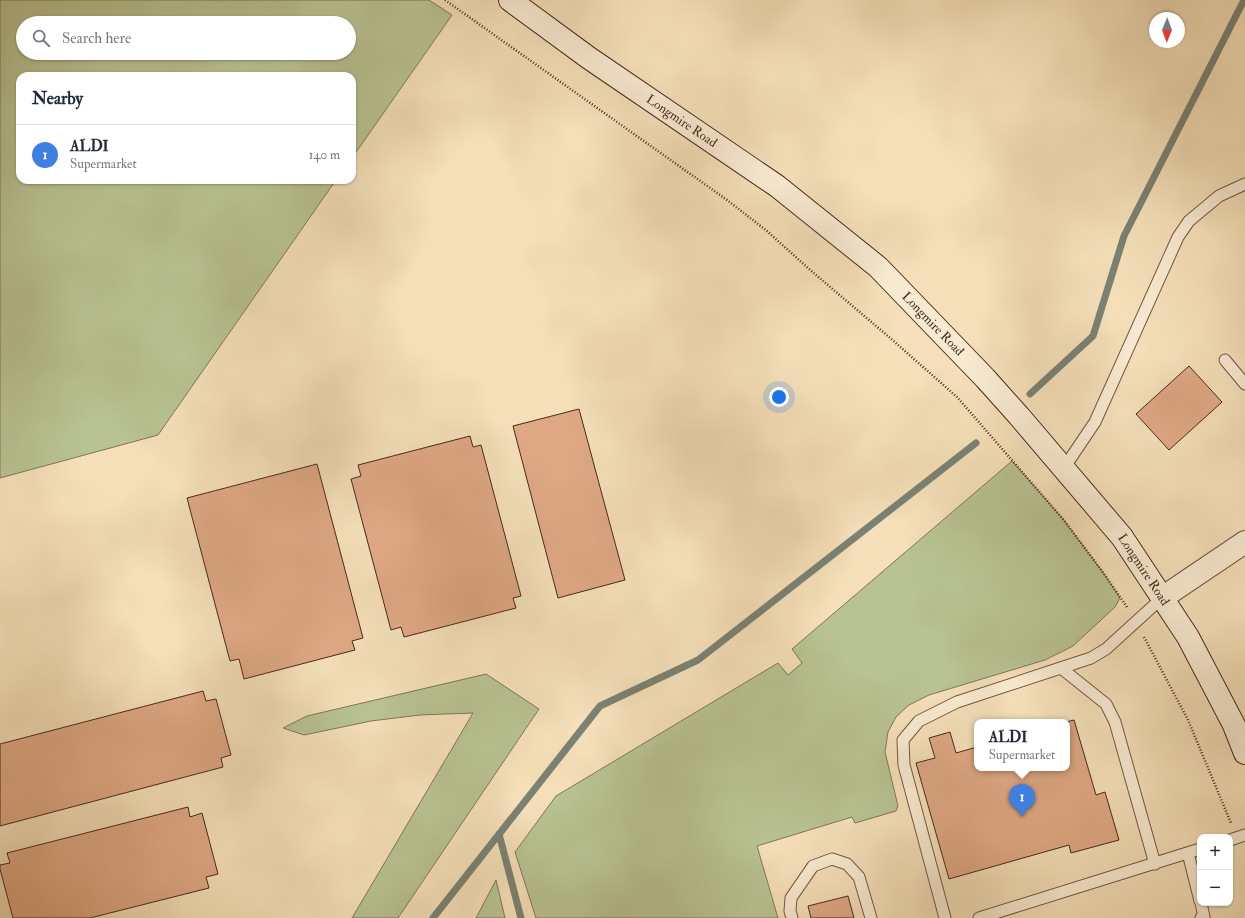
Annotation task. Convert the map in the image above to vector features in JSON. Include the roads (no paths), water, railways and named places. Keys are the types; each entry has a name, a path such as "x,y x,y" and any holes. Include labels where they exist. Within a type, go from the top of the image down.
{"main road":[{"name":"Longmire Road","path":"510,0 589,58 777,186 878,267 985,378 1122,537 1188,637 1234,725 1245,753"},
{"path":"1162,598 1245,542"}],"lane":[{"path":"1064,468 1095,422 1178,237 1189,221 1219,196 1245,184"},
{"path":"1225,360 1245,384"},
{"path":"945,918 904,765 904,740 919,721 957,702 1091,658 1106,649 1162,598"},
{"path":"1061,668 1106,704 1115,722 1155,864"},
{"path":"979,918 1197,850"},
{"path":"1188,853 1197,890"},
{"path":"792,918 790,911 791,898 795,891 813,866 832,859 847,864 859,877 871,918"},
{"path":"1201,906 1204,917 1201,918"}],"waterway":[{"path":"1030,394 1093,336 1124,236 1244,0"},
{"path":"433,918 600,706 698,660 976,443"},
{"path":"499,834 521,918"}],"place":[{"name":"ALDI","path":"1022,817"}]}
